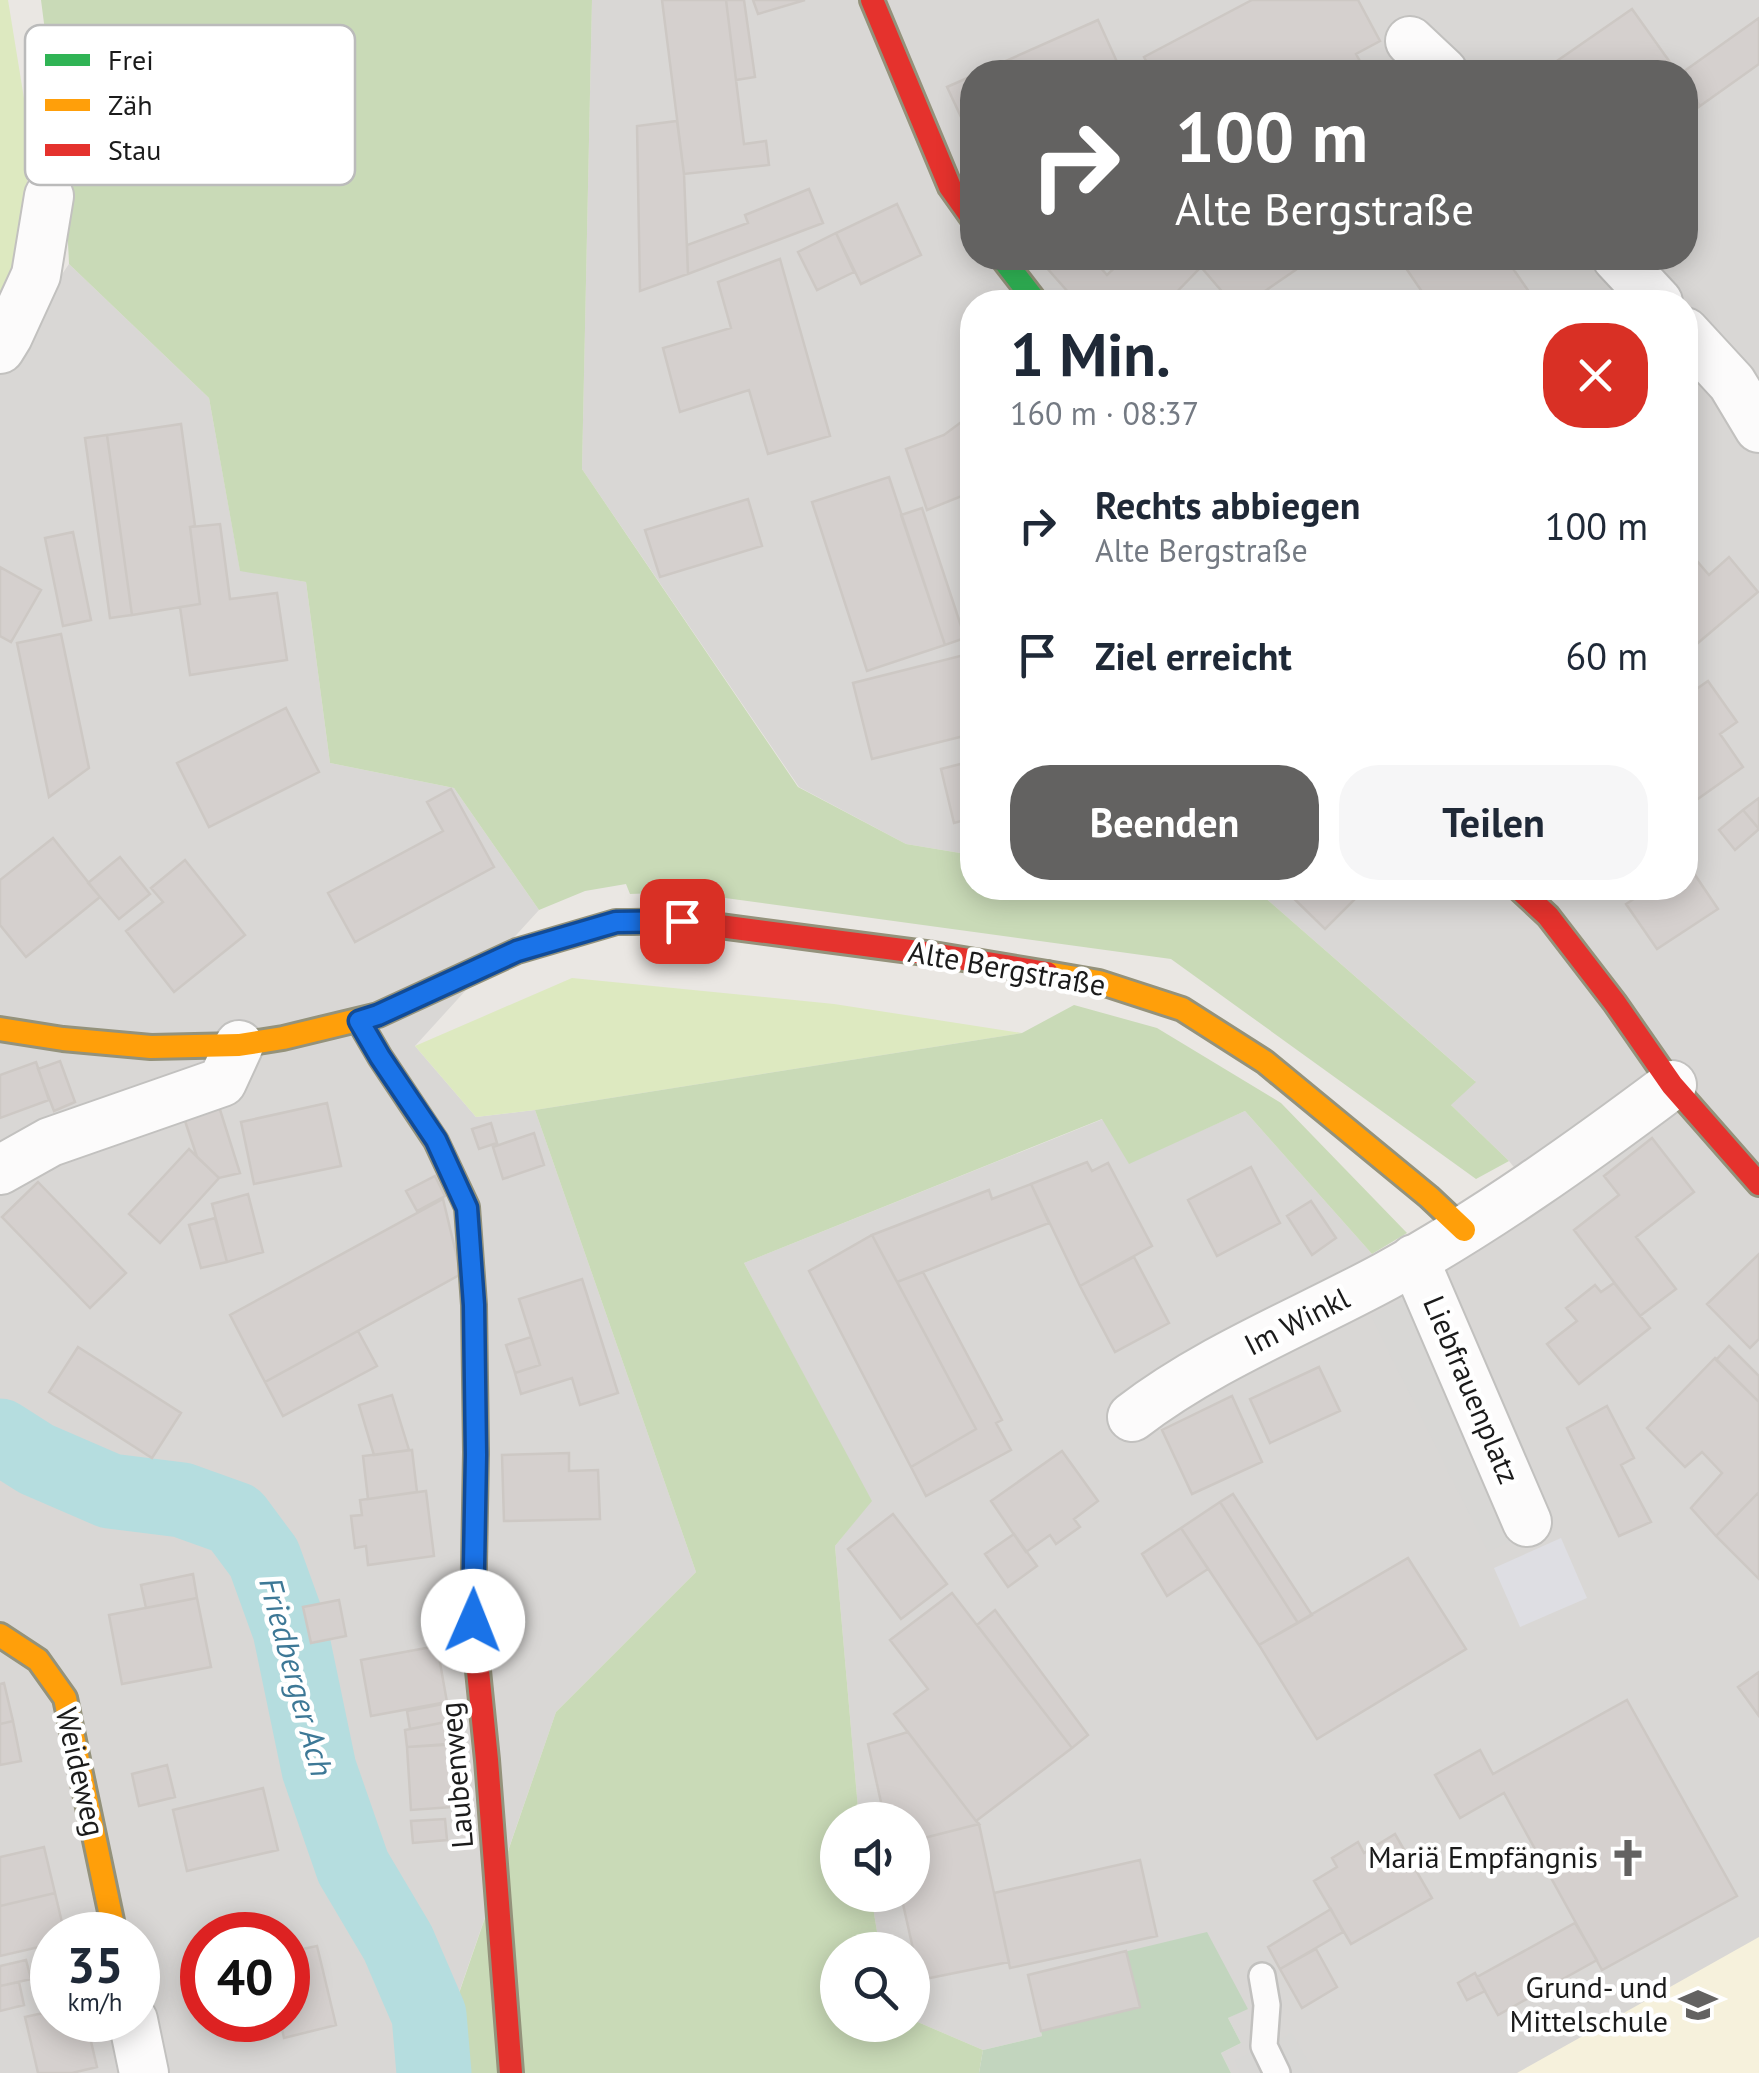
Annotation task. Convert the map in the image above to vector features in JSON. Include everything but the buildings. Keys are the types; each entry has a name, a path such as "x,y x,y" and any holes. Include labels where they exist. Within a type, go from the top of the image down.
{"street":[{"path":"872,0 950,187 960,201"},
{"path":"0,348 36,275 49,196"},
{"path":"1011,270 1027,290"},
{"path":"1628,270 1647,290"},
{"path":"1698,346 1732,383 1759,428"},
{"path":"1531,900 1548,916 1616,1003 1672,1086 1759,1184"},
{"name":"Alte Bergstraße","path":"0,1028 63,1039 151,1047 239,1045 298,1035 378,1015 517,951 616,922 682,921 933,954 1099,982 1182,1009 1265,1062 1429,1196 1464,1230"},
{"name":"Laubenweg","path":"359,1021 436,1140 467,1208 474,1305 473,1621 511,2073"},
{"path":"0,1170 50,1142 222,1082 239,1045"},
{"path":"1464,1230 1672,1086"},
{"name":"Im Winkl","path":"1132,1417 1167,1390 1386,1276 1464,1230"},
{"name":"Liebfrauenplatz","path":"1414,1259 1527,1522"},
{"name":"Weideweg","path":"0,1635 38,1660 66,1698 110,1912"},
{"path":"138,2042 144,2073"}],"lane":[{"path":"1262,1976 1267,2005 1264,2046 1277,2073"}],"shaded area":[{"path":"592,0 1759,0 1759,2073 1231,2073 1221,2053 1241,2043 1228,2018 1248,2008 1041,2031 1042,2036 983,2050 930,2027 930,1932 877,1932 874,1912 930,1912 930,1802 857,1802 835,1546 871,1501 744,1263 1103,1119 1129,1163 1245,1111 1372,1254 1386,1276 1529,1186 1450,1104 1475,1081 1268,900 1698,900 1698,290 960,290 960,853 906,844 799,787 582,469"},
{"path":"69,264 209,398 240,570 306,582 330,763 454,788 539,910 415,1046 476,1117 535,1110 696,1572 556,1712 434,2073 0,2073 0,365"},
{"path":"1442,1282 1552,1522 1488,1552 1371,1316"},
{"path":"1561,1538 1587,1598 1520,1627 1494,1568"},
{"name":"Grund- und Mittelschule","path":"1759,1937 1759,2073 1517,2073"},
{"path":"1292,2033 1315,2073 1240,2073 1235,2060"}],"green space":[{"path":"0,0 8,0 25,105 26,266 0,306"},
{"path":"41,0 592,0 582,469 798,787 906,844 960,853 960,900 1268,900 1476,1082 1451,1105 1509,1161 1476,1179 1171,959 681,892 630,894 626,884 585,891 539,910 454,788 330,763 306,582 240,571 209,398 69,264 64,185 355,185 355,25 44,25"},
{"path":"572,978 834,1004 1022,1033 476,1117 415,1046"},
{"path":"1074,1005 1157,1028 1281,1103 1407,1233 1372,1254 1245,1111 1129,1164 1102,1119 744,1263 872,1501 835,1546 857,1802 820,1802 820,1912 874,1912 877,1932 820,1932 820,2042 930,2042 930,2027 983,2050 979,2073 438,2073 436,2060 556,1712 696,1572 535,1110 1022,1033"},
{"path":"1207,1932 1248,2009 1228,2018 1241,2043 1221,2053 1231,2073 979,2073 983,2050 1042,2036 1028,1975"}],"waterway":[{"name":"Friedberger Ach","path":"0,1436 36,1459 110,1491 182,1500 235,1519 264,1558 290,1630 319,1769 353,1867 398,1943 429,2015 434,2073"}],"traffic: fast":[{"path":"1011,270 1027,290"},
{"path":"359,1021 436,1141 467,1207 474,1305 476,1452"}],"traffic: slow":[{"path":"0,1029 151,1047 239,1045 283,1038 378,1015 517,951 616,922 631,922"},
{"path":"1047,973 1099,982 1182,1009 1265,1062 1464,1230"},
{"path":"0,1635 38,1660 65,1698 110,1912"}],"traffic: jam":[{"path":"872,0 950,187 960,201"},
{"path":"1531,900 1548,916 1615,1003 1672,1085 1759,1184"},
{"path":"631,922 682,921 1047,973"},
{"path":"476,1452 473,1621 511,2073"}],"place":[{"name":"Mariä Empfängnis","path":"1628,1858"},
{"name":"Grund- und Mittelschule","path":"1698,2005"}],"route":[{"path":"473,1621 474,1305 467,1208 436,1140 359,1021 517,951 616,922 682,921"}]}
